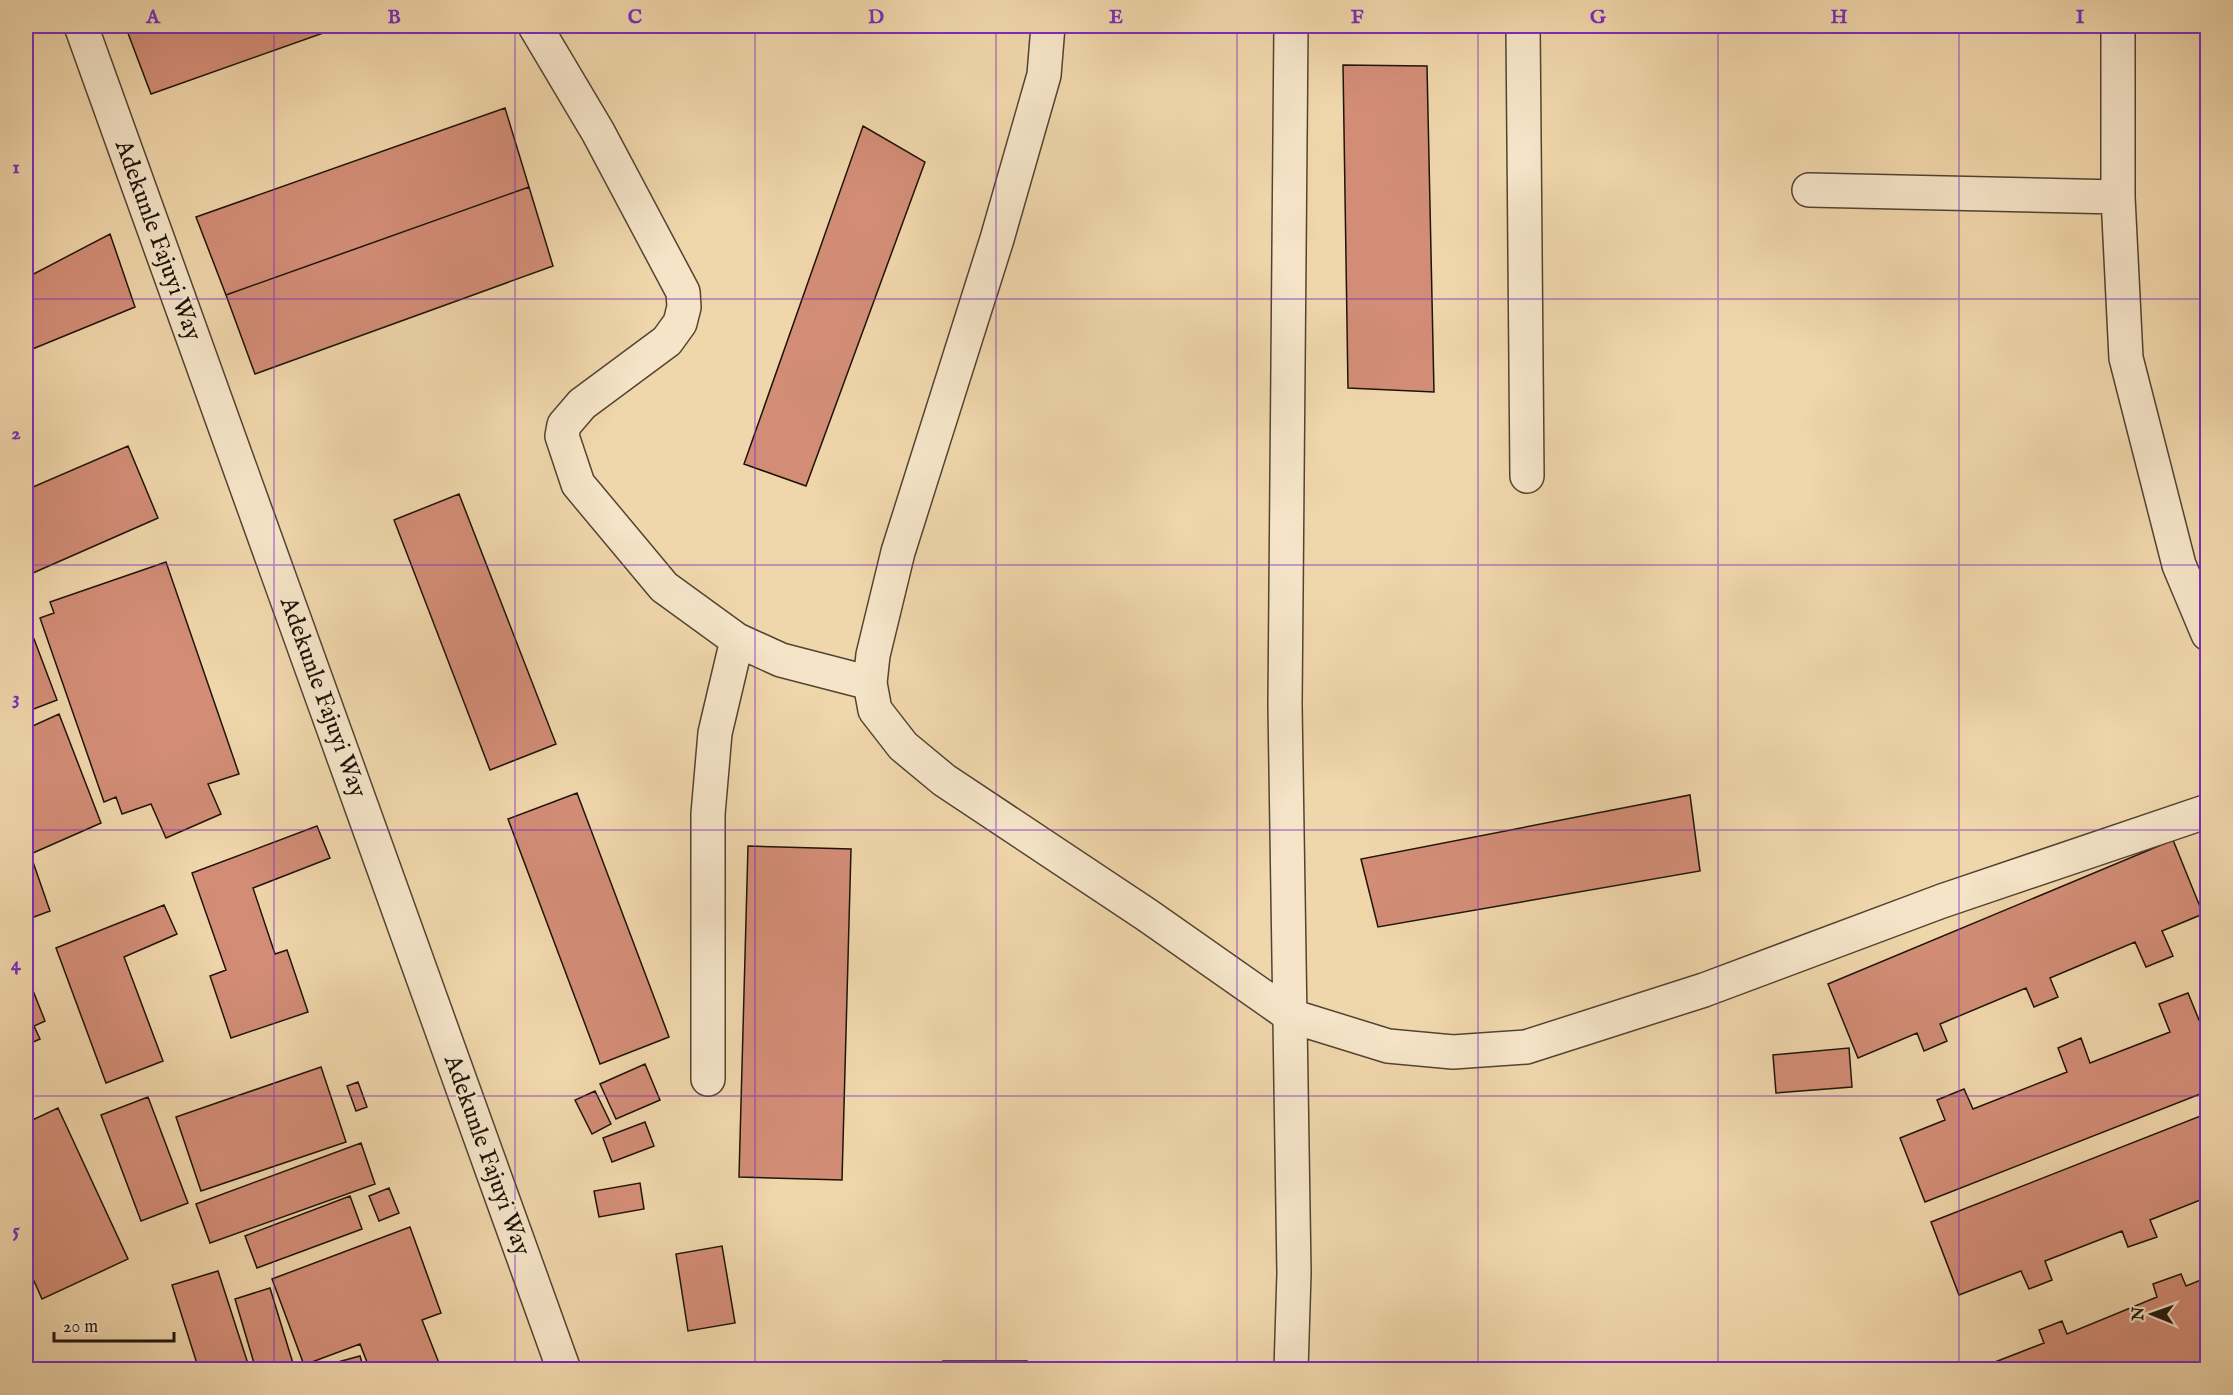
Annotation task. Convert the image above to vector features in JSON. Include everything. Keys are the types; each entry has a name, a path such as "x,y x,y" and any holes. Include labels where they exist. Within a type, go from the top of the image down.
{"street":[{"name":"Adekunle Fajuyi Way","path":"81,26 564,1370"},
{"path":"535,26 598,132 683,292 684,307 680,323 667,341 582,404 564,425 562,436 566,453 578,484 663,587 737,640 782,660 870,683"},
{"path":"1048,26 1044,75 997,238 898,552 873,655 870,683 875,710 903,746 944,780 1147,915 1291,1016 1388,1046 1453,1052 1526,1047 1704,990 1942,901 2208,811"},
{"path":"1291,26 1285,705 1294,1273 1292,1370"},
{"path":"1523,26 1527,476"},
{"path":"2118,26 2118,197 2126,358 2179,565 2208,634"},
{"path":"1809,190 2118,197"},
{"path":"708,1079 708,814 715,732 737,640"}],"building":[{"path":"133,26 343,26 151,94 126,28"},
{"path":"1343,65 1427,66 1434,392 1348,388"},
{"path":"505,108 529,187 226,295 196,217"},
{"path":"863,126 925,162 806,486 744,464"},
{"path":"529,187 553,266 255,374 226,295"},
{"path":"110,234 135,307 30,350 26,344 26,278"},
{"path":"128,446 158,518 26,576 26,490"},
{"path":"459,494 556,744 490,770 394,520"},
{"path":"166,562 239,774 208,784 221,814 166,838 151,804 122,814 116,797 104,802 40,618 54,613 50,602"},
{"path":"34,639 57,700 26,712 26,643"},
{"path":"59,714 101,823 26,856 26,729"},
{"path":"577,793 669,1037 600,1064 508,819"},
{"path":"1690,795 1700,871 1378,927 1361,859"},
{"path":"317,826 330,858 253,888 275,954 287,950 308,1012 231,1038 210,976 226,970 192,873"},
{"path":"2173,840 2203,914 2162,931 2173,956 2146,967 2135,942 2050,978 2058,997 2034,1007 2026,988 1940,1024 1947,1041 1924,1051 1917,1033 1858,1058 1828,984"},
{"path":"748,846 851,849 842,1180 739,1177"},
{"path":"33,862 50,911 26,920 26,864"},
{"path":"164,905 177,934 124,957 163,1061 106,1083 56,948"},
{"path":"26,973 45,1021 34,1026 40,1039 26,1045"},
{"path":"2188,993 2199,1020 2208,1017 2208,1091 1925,1202 1900,1138 1945,1120 1937,1100 1964,1089 1973,1109 2067,1072 2058,1048 2081,1038 2090,1063 2170,1032 2159,1004"},
{"path":"1849,1048 1852,1087 1776,1093 1773,1055"},
{"path":"645,1064 660,1100 616,1119 600,1084"},
{"path":"321,1067 346,1142 201,1191 176,1117"},
{"path":"358,1082 367,1107 356,1111 347,1086"},
{"path":"595,1091 611,1124 592,1134 575,1100"},
{"path":"148,1097 188,1203 141,1221 101,1115"},
{"path":"58,1108 128,1259 42,1299 26,1263 26,1123"},
{"path":"2208,1113 2208,1197 2150,1220 2157,1237 2128,1247 2122,1231 2045,1261 2052,1280 2029,1289 2021,1271 1959,1295 1931,1222"},
{"path":"645,1122 654,1146 612,1162 603,1138"},
{"path":"361,1143 375,1184 210,1243 196,1204"},
{"path":"640,1183 644,1209 599,1217 594,1191"},
{"path":"389,1188 399,1213 379,1221 369,1196"},
{"path":"350,1196 362,1229 257,1268 245,1236"},
{"path":"410,1227 441,1313 422,1320 439,1363 424,1370 370,1370 360,1344 304,1365 272,1279"},
{"path":"722,1246 735,1323 688,1331 676,1254"},
{"path":"218,1271 250,1370 199,1370 172,1285"},
{"path":"2181,1274 2186,1286 2208,1277 2208,1370 1998,1370 1995,1362 2044,1343 2039,1330 2062,1321 2067,1334 2157,1297 2153,1284"},
{"path":"270,1288 295,1370 256,1370 235,1299"},
{"path":"360,1356 364,1370 324,1370 323,1366"},
{"path":"943,1361 1027,1361 1027,1370 944,1370"}]}
